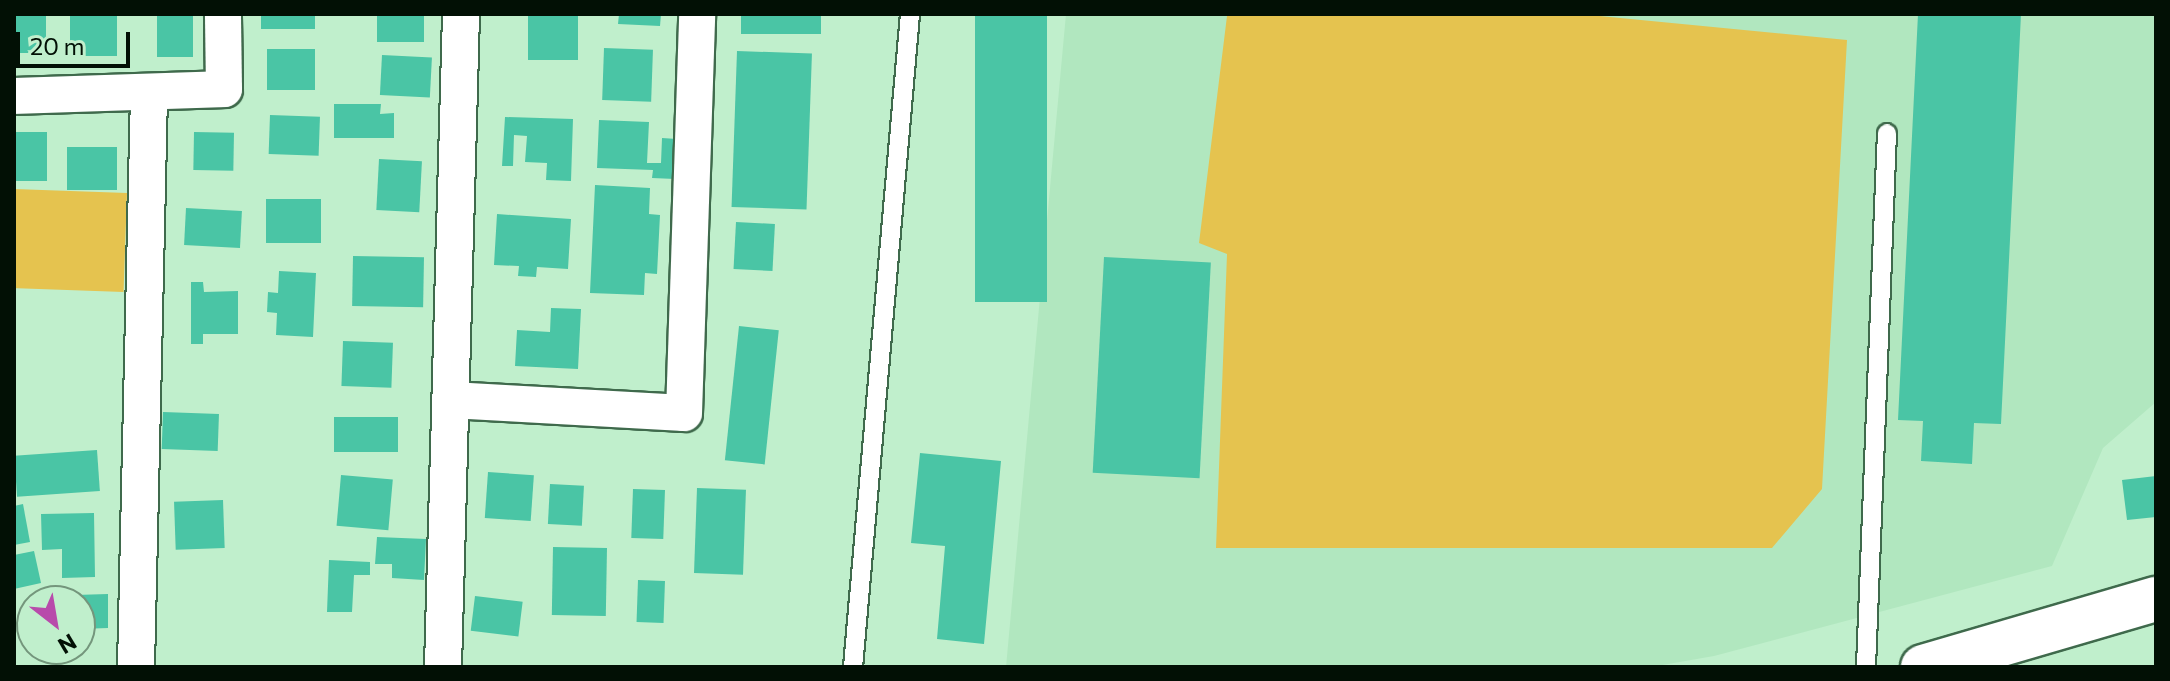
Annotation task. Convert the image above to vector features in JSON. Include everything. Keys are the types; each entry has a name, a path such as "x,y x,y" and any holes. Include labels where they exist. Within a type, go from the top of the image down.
{"street":[{"path":"14,96 224,89 223,14"},
{"path":"443,667 461,14"},
{"path":"451,400 684,413 697,14"},
{"path":"136,667 149,93"},
{"path":"1923,667 2156,599"}],"lane":[{"path":"853,667 910,14"},
{"path":"1866,667 1887,133"}],"shaded area":[{"path":"1066,14 2156,14 2156,402 2103,448 2052,566 1714,656 1651,667 1006,667"},
{"path":"1579,14 1847,40 1822,489 1772,548 1216,548 1227,254 1199,243 1227,16"},
{"path":"14,189 127,193 124,292 14,288"}],"building":[{"path":"14,14 46,14 46,53 14,53"},
{"path":"70,14 117,14 117,56 70,56"},
{"path":"261,14 315,14 315,29 261,29"},
{"path":"377,14 424,14 424,42 377,42"},
{"path":"528,14 578,14 578,60 528,60"},
{"path":"619,14 661,14 660,26 618,24"},
{"path":"741,14 821,14 821,34 741,34"},
{"path":"975,14 1047,14 1047,302 975,302"},
{"path":"1918,14 2021,14 2001,424 1974,423 1972,464 1921,461 1923,421 1898,420"},
{"path":"157,15 193,15 193,57 157,57"},
{"path":"604,48 653,50 651,102 602,100"},
{"path":"267,49 315,49 315,90 267,90"},
{"path":"737,51 812,54 807,210 732,207"},
{"path":"382,55 432,58 430,98 380,95"},
{"path":"334,104 381,104 380,114 394,113 394,138 334,138"},
{"path":"270,115 320,117 319,156 269,154"},
{"path":"505,117 573,119 571,181 546,180 547,163 525,162 527,136 514,135 513,166 502,166"},
{"path":"599,120 649,122 647,163 661,163 662,138 677,139 675,179 652,178 653,170 597,168"},
{"path":"14,132 47,132 47,181 14,181"},
{"path":"194,132 234,133 233,171 193,170"},
{"path":"67,147 117,147 117,190 67,190"},
{"path":"379,159 422,161 419,212 376,210"},
{"path":"595,185 650,188 649,214 660,215 657,274 645,273 644,295 590,293"},
{"path":"266,199 321,199 321,243 266,243"},
{"path":"186,208 242,211 240,248 184,245"},
{"path":"497,214 571,219 568,269 537,267 536,277 518,276 519,266 494,265"},
{"path":"736,222 775,224 772,271 734,269"},
{"path":"353,256 424,257 423,307 352,306"},
{"path":"1104,257 1211,263 1200,478 1093,473"},
{"path":"279,271 316,273 313,337 276,335 277,313 267,312 268,292 278,293"},
{"path":"191,282 203,282 204,292 238,291 238,334 203,334 203,344 191,344"},
{"path":"551,308 581,309 578,369 515,366 517,330 550,332"},
{"path":"739,326 779,330 765,464 725,460"},
{"path":"343,341 393,343 391,388 341,386"},
{"path":"163,412 219,414 218,451 162,449"},
{"path":"334,417 398,417 398,452 334,452"},
{"path":"97,450 100,491 17,497 14,456"},
{"path":"920,453 1001,461 984,644 937,639 945,546 911,543"},
{"path":"488,472 534,475 531,521 485,518"},
{"path":"341,475 393,480 388,530 337,526"},
{"path":"2156,476 2156,517 2127,520 2122,480"},
{"path":"550,484 584,486 582,526 548,524"},
{"path":"697,488 746,490 743,575 694,573"},
{"path":"633,489 665,490 663,539 631,538"},
{"path":"223,500 225,548 176,550 174,502"},
{"path":"23,504 30,542 14,545 14,506"},
{"path":"94,513 95,577 62,578 62,549 42,550 41,514"},
{"path":"377,537 426,539 424,580 392,578 392,564 375,564"},
{"path":"553,547 607,548 606,616 552,615"},
{"path":"34,551 41,583 16,585 14,589 14,555"},
{"path":"329,560 370,562 370,575 354,575 352,612 327,612"},
{"path":"638,580 665,581 664,623 637,622"},
{"path":"96,594 108,594 108,628 96,628"},
{"path":"475,596 523,602 518,637 471,631"}]}
